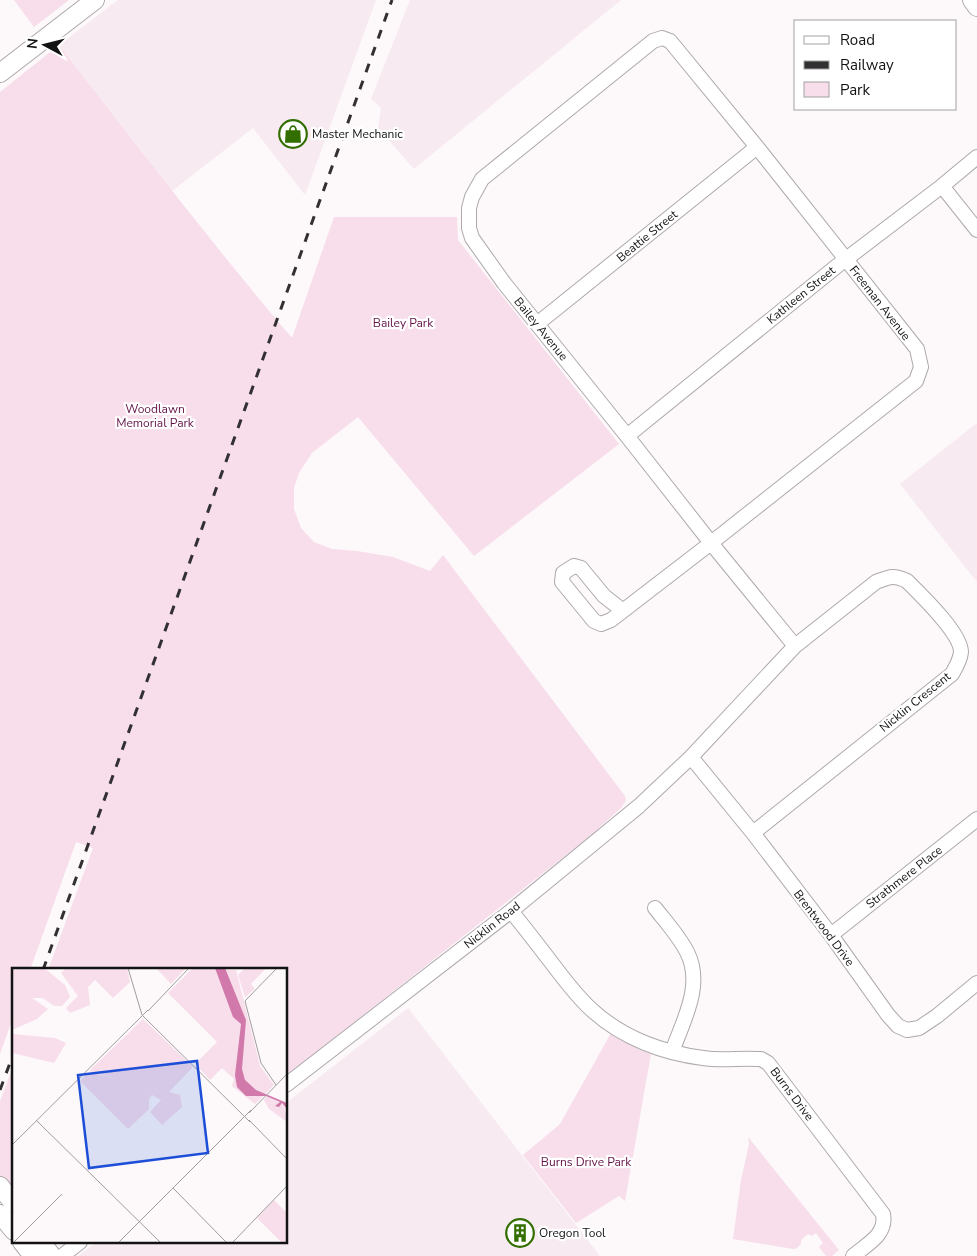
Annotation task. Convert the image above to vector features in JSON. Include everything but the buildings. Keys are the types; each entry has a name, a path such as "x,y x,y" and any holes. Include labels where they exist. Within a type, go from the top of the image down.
{"main road":[{"path":"0,73 95,0"},
{"path":"972,0 977,7"},
{"path":"0,1186 12,1201"},
{"path":"0,1214 12,1229"},
{"path":"24,1244 33,1256"},
{"path":"43,1244 52,1256"}],"street":[{"name":"Freeman Avenue","path":"622,610 711,543 916,381 921,366 917,349 846,259 670,41 662,38"},
{"name":"Bailey Avenue","path":"662,38 653,41 482,179 472,197 469,208 469,228 472,238 502,280 795,646"},
{"name":"Beattie Street","path":"537,324 757,147"},
{"name":"Kathleen Street","path":"627,436 846,259 977,157"},
{"path":"942,186 977,230"},
{"name":"Nicklin Crescent","path":"691,757 795,646 876,582 892,576 900,577 907,581 943,620 957,639 961,650 959,661 952,674 753,833"},
{"name":"Brentwood Drive","path":"691,757 753,833 898,1026 907,1030 919,1028 937,1016 977,983"},
{"name":"Nicklin Road","path":"288,1083 511,911 639,806 691,757"},
{"name":"Strathmere Place","path":"830,935 977,819"},
{"path":"655,908 686,950 693,968 694,979 690,1003 672,1052"},
{"name":"Burns Drive","path":"511,911 576,994 594,1012 613,1026 655,1048 705,1059 747,1058 768,1063 883,1214 882,1230 853,1256"},
{"path":"62,1256 77,1244"}],"shaded area":[{"path":"118,0 376,0 305,195 253,128 172,191 59,45"},
{"path":"410,0 621,0 414,169 378,128 381,108 371,99"},
{"path":"977,423 977,582 900,484"},
{"path":"408,1008 600,1256 78,1256 94,1244 288,1244 288,1101"}],"green space":[{"path":"14,0 69,0 34,27"},
{"path":"59,45 203,229 292,338 334,217 457,217 458,240 619,444 474,556 358,417 312,453 299,473 294,488 294,509 301,528 314,542 332,549 393,557 430,571 443,555 625,796 626,800 622,807 590,836 288,1074 288,968 49,968 93,848 76,842 31,968 12,968 12,1021 0,1054 0,92"},
{"name":"Burns Drive Park","path":"611,1033 638,1049 651,1054 625,1201 619,1196 576,1223 523,1155 560,1124"},
{"path":"12,1069 12,1192 0,1177 0,1101"},
{"path":"748,1137 839,1250 832,1256 826,1256 819,1247 823,1243 816,1233 812,1236 808,1234 801,1240 801,1244 797,1248 793,1249 733,1239 741,1180 749,1144"}],"railway":[{"path":"44,968 392,0"},
{"path":"0,1090 12,1057"}],"place":[{"name":"Master Mechanic","path":"293,134"},
{"name":"Oregon Tool","path":"520,1233"}],"park label":[{"name":"Bailey Park","path":"403,323"},
{"name":"Woodlawn Memorial Park","path":"155,416"}]}
